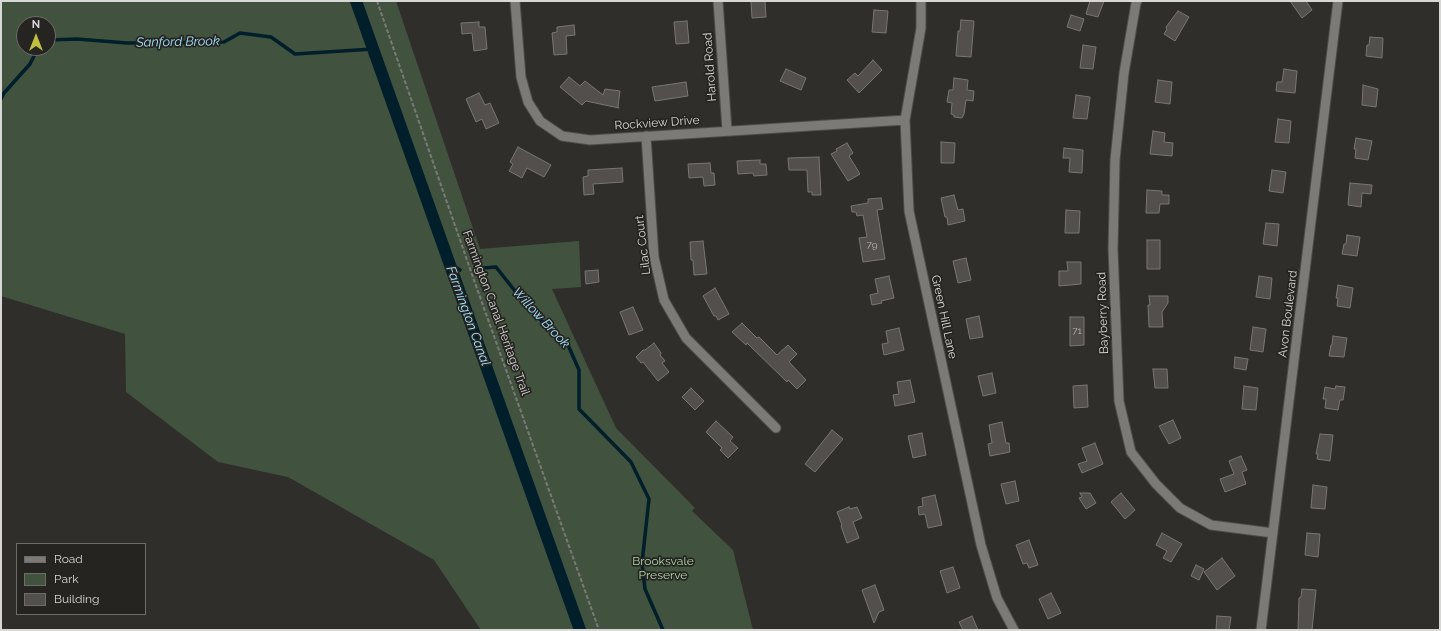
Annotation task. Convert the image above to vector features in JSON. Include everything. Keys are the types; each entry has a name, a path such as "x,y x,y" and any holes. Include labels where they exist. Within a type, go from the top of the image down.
{"street":[{"name":"Rockview Drive","path":"515,1 521,77 528,102 540,121 562,136 590,140 727,130 905,120"},
{"name":"Harold Road","path":"718,1 727,130"},
{"name":"Green Hill Lane","path":"921,1 921,28 905,120 908,211 981,545 997,598 1014,630"},
{"name":"Bayberry Road","path":"1137,1 1124,73 1115,160 1113,249 1119,401 1131,452 1156,484 1180,508 1211,525 1273,533"},
{"name":"Avon Boulevard","path":"1261,630 1338,1"},
{"name":"Lilac Court","path":"646,136 654,257 664,300 686,338 776,428"}],"path":[{"name":"Farmington Canal Heritage Trail","path":"377,1 475,283 599,630"}],"green space":[{"name":"Brooksvale Preserve","path":"1,1 396,1 480,249 579,241 581,287 552,289 616,428 695,508 692,511 733,550 753,630 481,630 434,560 288,477 218,462 126,392 125,334 1,296"}],"building":[{"path":"751,1 765,1 766,17 752,18"},
{"path":"1090,1 1104,1 1098,17 1086,14"},
{"path":"1290,1 1306,1 1312,10 1302,18"},
{"path":"874,10 888,11 886,33 872,32"},
{"path":"1178,11 1189,17 1175,41 1164,34 1167,29 1166,27"},
{"path":"1071,15 1084,19 1080,31 1067,27"},
{"path":"961,20 974,21 971,57 956,56 958,31 960,31"},
{"path":"687,21 689,43 676,44 674,22"},
{"path":"479,22 479,27 485,27 487,49 474,51 472,33 462,34 461,23"},
{"path":"574,25 575,35 566,36 567,54 554,55 552,33 557,32 557,27"},
{"path":"1370,37 1383,38 1382,58 1366,56 1367,45 1369,45"},
{"path":"1083,45 1096,47 1093,69 1080,68"},
{"path":"873,60 882,70 859,93 847,80 855,73 858,76"},
{"path":"786,69 806,78 801,90 780,81"},
{"path":"1284,69 1297,71 1295,93 1276,91 1277,82 1282,82"},
{"path":"569,77 580,86 585,81 603,95 605,89 620,91 619,108 586,101 582,105 560,87"},
{"path":"954,78 968,80 967,90 974,91 973,101 966,100 962,118 954,117 954,115 951,114 952,103 947,102 949,90 953,90"},
{"path":"1158,80 1172,82 1170,104 1155,102"},
{"path":"686,82 688,96 655,101 652,87"},
{"path":"1363,85 1378,89 1376,107 1362,105"},
{"path":"479,93 485,105 490,103 499,123 486,129 482,119 476,122 466,99"},
{"path":"1076,95 1090,97 1087,119 1073,118"},
{"path":"1278,119 1291,121 1289,143 1275,142"},
{"path":"1153,131 1165,133 1164,142 1173,143 1172,156 1150,154"},
{"path":"1356,138 1372,141 1368,160 1355,158 1356,149 1354,149"},
{"path":"941,142 955,143 954,163 941,163"},
{"path":"847,143 853,153 849,156 860,174 848,181 831,154 837,151 836,149"},
{"path":"518,147 551,165 544,177 527,168 522,178 509,171 513,164 510,162"},
{"path":"1064,148 1083,150 1082,173 1069,172 1070,158 1063,158"},
{"path":"819,157 821,195 812,195 812,192 808,192 807,170 789,170 788,158"},
{"path":"760,160 760,164 766,164 767,175 754,176 753,173 738,174 737,161"},
{"path":"710,163 711,173 714,173 715,185 704,186 703,177 689,178 688,164"},
{"path":"622,168 623,182 593,184 594,194 584,195 583,177 588,176 588,170"},
{"path":"1272,170 1286,172 1283,193 1269,191"},
{"path":"1350,183 1372,185 1371,194 1362,193 1361,207 1348,205"},
{"path":"1147,190 1162,191 1162,195 1169,195 1169,204 1160,204 1159,213 1146,213"},
{"path":"954,195 958,210 963,209 965,221 948,225 941,198"},
{"path":"881,198 883,209 877,210 885,259 863,262 859,238 867,237 863,215 857,216 856,212 852,212 851,206 868,203 868,199"},
{"path":"1066,210 1080,211 1079,233 1065,233"},
{"path":"1266,223 1279,224 1277,246 1263,244"},
{"path":"1347,235 1360,237 1357,256 1342,254 1344,244 1346,244"},
{"path":"1147,240 1160,240 1160,269 1147,269"},
{"path":"703,241 707,274 694,275 690,242"},
{"path":"966,258 971,280 958,283 953,261"},
{"path":"1067,262 1081,262 1081,284 1059,286 1059,271 1068,271"},
{"path":"598,270 599,282 586,284 585,271"},
{"path":"889,276 894,298 872,305 870,295 878,293 875,279"},
{"path":"1259,276 1272,278 1270,299 1256,297"},
{"path":"1338,285 1353,288 1350,308 1337,306 1338,298 1336,298"},
{"path":"715,288 729,314 718,320 716,316 714,316 703,296"},
{"path":"1149,296 1168,296 1168,303 1162,312 1163,327 1149,327"},
{"path":"633,307 643,330 629,335 620,312"},
{"path":"979,316 983,337 970,339 966,319"},
{"path":"1070,317 1084,317 1084,345 1070,346"},
{"path":"742,323 777,355 788,345 797,354 789,362 806,380 797,389 788,380 787,382 747,343 746,345 732,332"},
{"path":"1253,327 1266,329 1263,352 1250,350"},
{"path":"899,328 904,350 884,355 882,344 888,343 886,331"},
{"path":"1333,336 1347,338 1344,357 1329,356"},
{"path":"654,343 665,361 662,363 669,372 658,381 643,362 641,363 636,357 643,350"},
{"path":"1235,357 1248,359 1246,370 1234,368"},
{"path":"1153,369 1167,369 1168,388 1155,388"},
{"path":"992,373 996,393 983,396 978,376"},
{"path":"910,380 915,402 895,406 893,395 899,394 897,382"},
{"path":"1087,385 1088,407 1074,408 1073,386"},
{"path":"1244,386 1258,388 1256,410 1242,409"},
{"path":"1336,386 1345,387 1343,400 1340,400 1338,410 1325,408 1326,399 1323,399 1325,387 1335,389"},
{"path":"691,388 704,401 695,410 682,397"},
{"path":"1173,420 1181,438 1169,444 1159,426"},
{"path":"716,421 733,437 730,441 738,448 728,458 720,450 722,448 706,432"},
{"path":"1002,422 1006,443 1009,443 1010,452 990,456 988,444 992,443 989,425"},
{"path":"832,430 843,439 815,472 805,464"},
{"path":"922,433 926,455 913,458 908,436"},
{"path":"1320,434 1333,435 1330,461 1317,459 1318,454 1316,454"},
{"path":"1095,443 1103,464 1082,473 1078,464 1087,461 1082,448"},
{"path":"1241,456 1247,470 1242,472 1246,484 1225,492 1220,479 1234,474 1229,461"},
{"path":"1015,481 1019,501 1006,504 1001,484"},
{"path":"1313,485 1327,487 1325,509 1311,508"},
{"path":"1080,493 1090,493 1096,503 1086,509 1079,498 1082,497"},
{"path":"1121,493 1135,510 1125,519 1111,502"},
{"path":"935,495 942,525 928,528 925,514 919,515 918,507 923,506 922,498"},
{"path":"849,507 850,509 857,507 862,518 853,522 859,538 847,543 837,512"},
{"path":"1162,533 1182,544 1171,562 1163,558 1167,551 1156,545"},
{"path":"1307,533 1320,534 1318,557 1305,555"},
{"path":"1029,540 1038,565 1029,568 1027,563 1023,564 1016,545"},
{"path":"1222,558 1235,576 1217,590 1204,572"},
{"path":"1196,565 1204,569 1199,580 1191,576"},
{"path":"953,567 960,588 947,593 940,571"},
{"path":"875,585 884,610 879,612 874,623 862,590"},
{"path":"1302,589 1316,590 1312,630 1298,630 1299,598 1301,597"},
{"path":"1051,593 1061,613 1048,619 1039,599"},
{"path":"972,616 978,630 963,630 959,622"},
{"path":"1217,616 1231,617 1229,630 1216,630"}],"waterway":[{"name":"Farmington Canal","path":"356,1 580,630"},
{"name":"Sanford Brook","path":"56,40 77,39 127,43 224,42 240,33 271,37 295,54 373,49"},
{"name":"Sanford Brook","path":"1,99 4,93 30,64 34,56"},
{"name":"Sanford Brook","path":"449,263 460,270"},
{"name":"Willow Brook","path":"483,268 496,267 530,310 568,345 579,370 579,409 631,462 649,499 642,563 645,589 663,630"}]}
